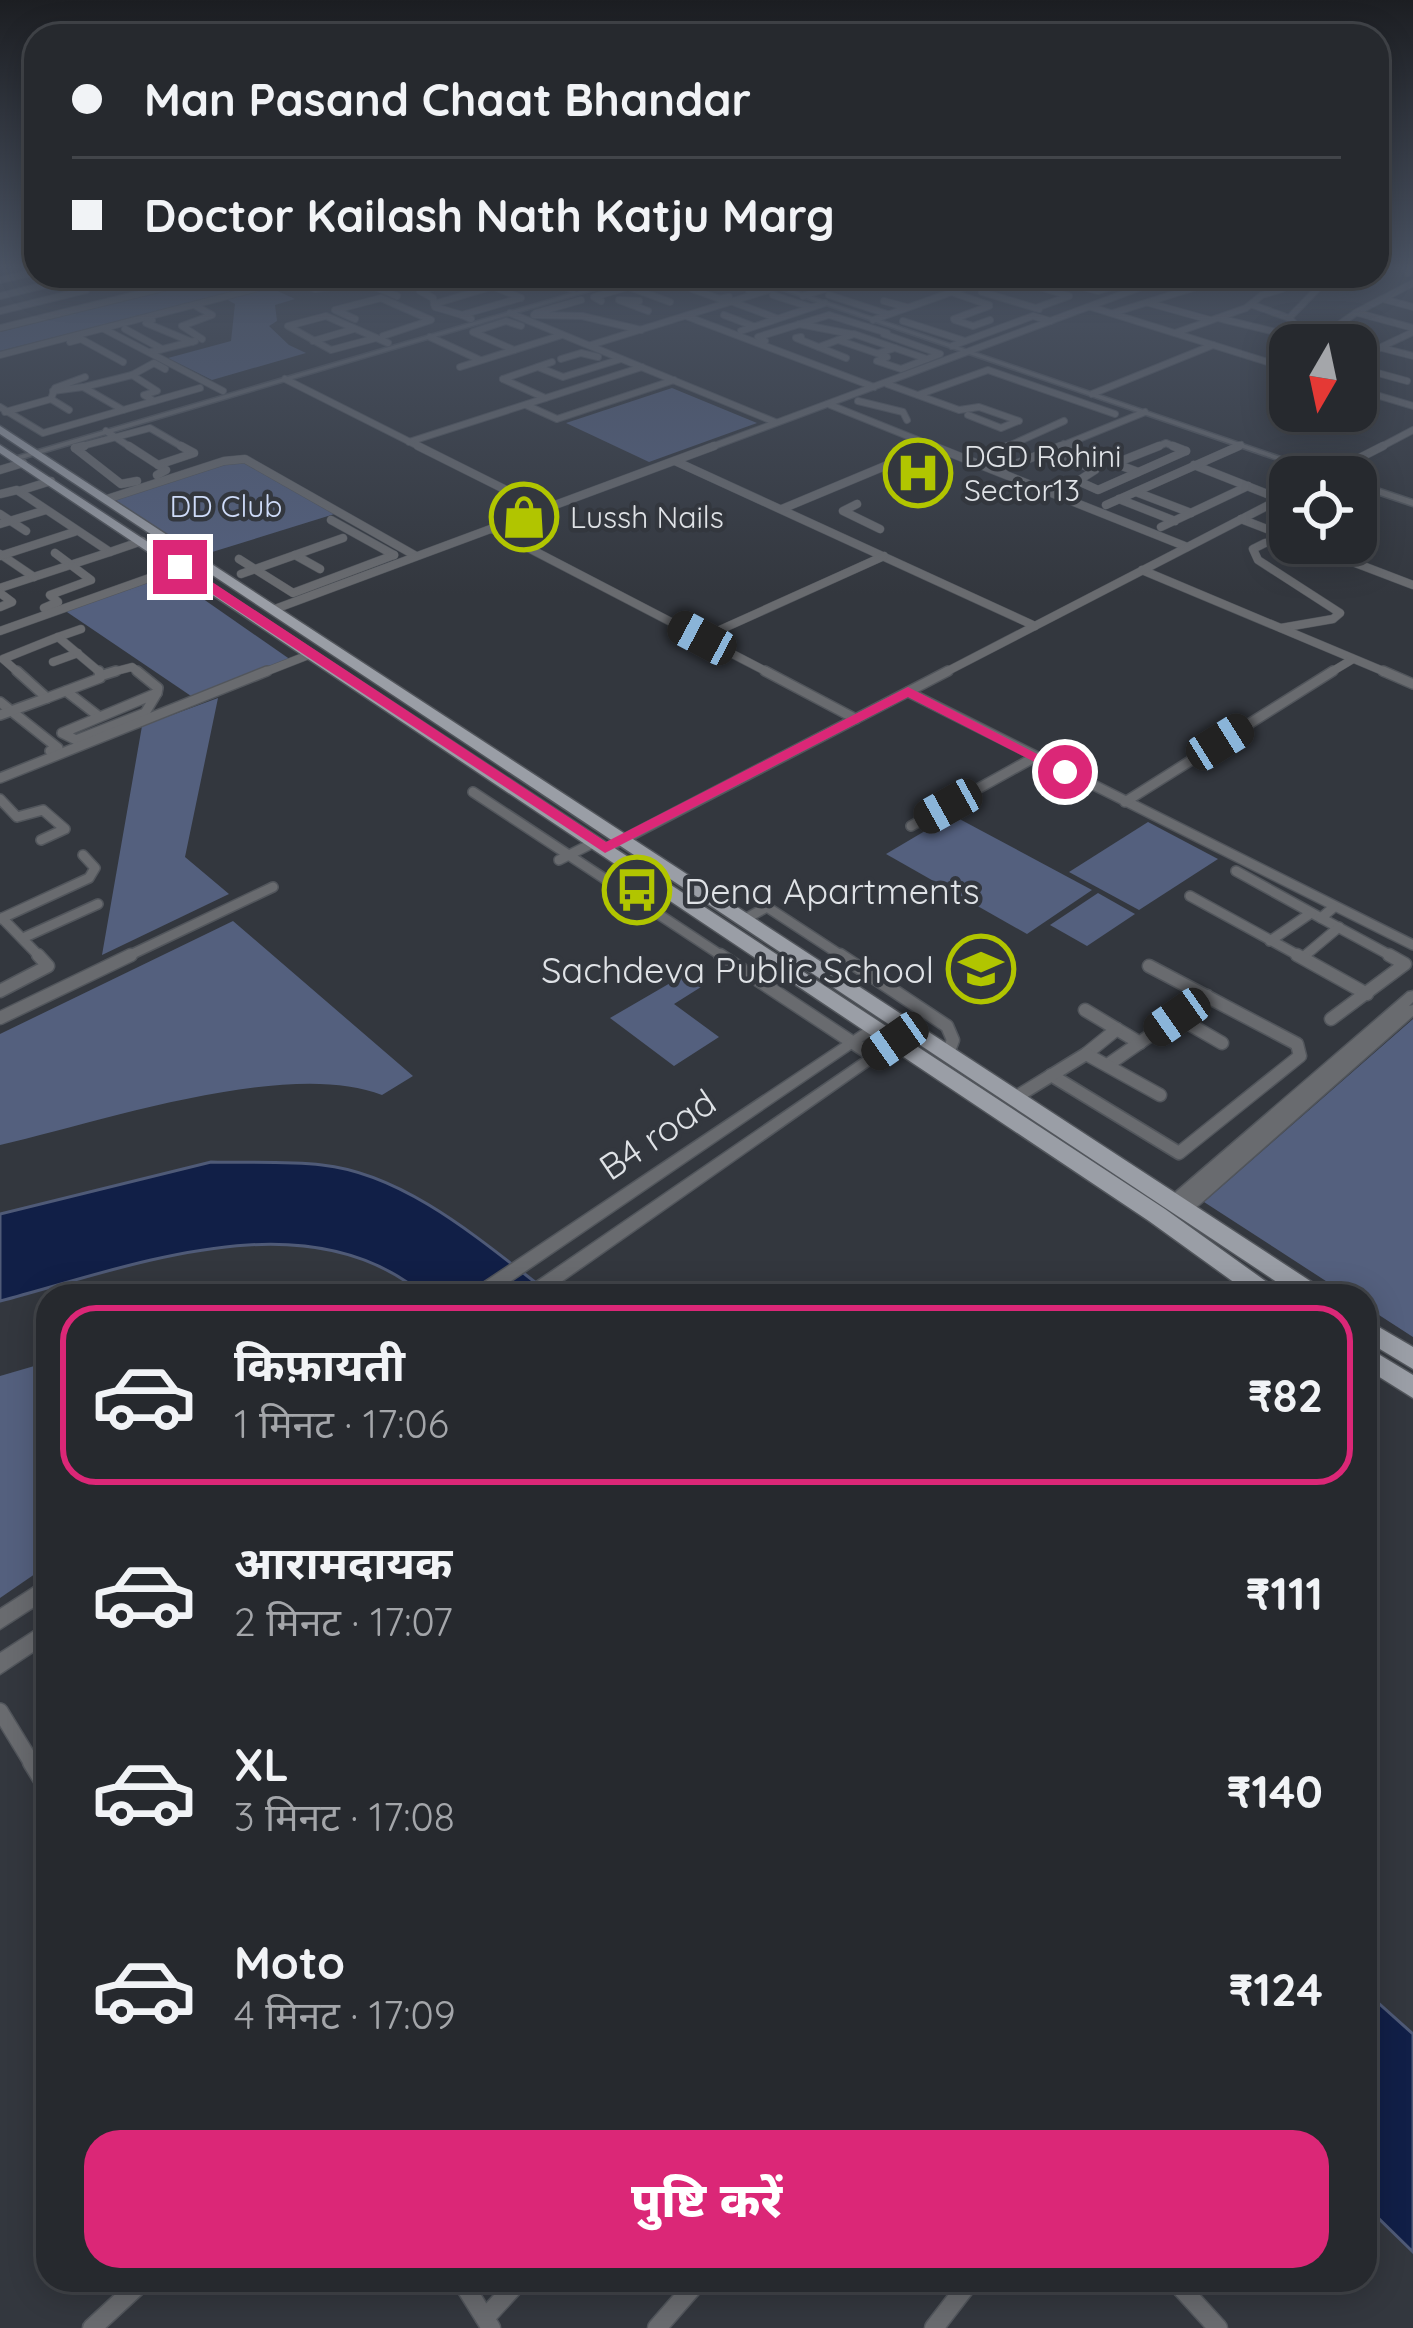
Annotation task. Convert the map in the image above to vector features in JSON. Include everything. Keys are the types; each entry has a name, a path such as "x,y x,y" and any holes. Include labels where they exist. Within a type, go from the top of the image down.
{"main road":[{"path":"1,416 15,458 895,1041 1252,1284"},
{"path":"15,458 107,499 1298,1284"},
{"path":"1377,1336 1413,1359"},
{"path":"1377,1364 1413,1388"}],"street":[{"path":"1,416 84,382 121,377"},
{"path":"135,377 157,391 145,395 152,406"},
{"path":"15,458 200,388 179,377"},
{"path":"195,377 223,391"},
{"path":"1,416 43,433 267,377"},
{"path":"15,458 111,434 292,377"},
{"path":"507,377 503,378 544,398"},
{"path":"409,442 620,377"},
{"path":"649,377 661,384"},
{"path":"661,377 775,422"},
{"path":"847,377 874,387"},
{"path":"275,610 903,377"},
{"path":"917,394 968,377"},
{"path":"1007,377 1114,414"},
{"path":"1040,377 1272,456"},
{"path":"1092,394 1135,377"},
{"path":"1392,377 1411,381"},
{"path":"284,379 544,509"},
{"path":"524,405 554,419 674,380"},
{"path":"84,382 123,410"},
{"path":"886,383 958,410 979,406 1019,421 994,435 1095,470 1078,481 1098,490 1186,451 1166,443 1116,463"},
{"path":"633,385 644,390"},
{"path":"52,395 69,410"},
{"path":"1377,395 1413,402"},
{"path":"858,401 903,412 907,420"},
{"path":"828,404 1187,547"},
{"path":"995,470 1131,407"},
{"path":"569,408 579,412"},
{"path":"1044,449 1144,412"},
{"path":"968,415 1001,428"},
{"path":"983,457 1064,421"},
{"path":"111,434 166,471 125,485 74,449 111,434 150,428 194,453 158,465"},
{"path":"1365,456 1413,430"},
{"path":"1064,444 1138,472"},
{"path":"1106,505 1241,445"},
{"path":"782,509 933,446"},
{"path":"107,499 224,460 245,458 416,556"},
{"path":"675,460 1036,626"},
{"path":"1194,465 1269,492"},
{"path":"1152,472 1167,478"},
{"path":"0,494 51,481"},
{"path":"1161,527 1248,486"},
{"path":"19,491 110,552"},
{"path":"1136,491 1191,513"},
{"path":"1377,491 1413,503"},
{"path":"1119,499 1175,521"},
{"path":"565,858 624,839 1269,504"},
{"path":"856,505 843,511 880,529"},
{"path":"0,524 46,510"},
{"path":"0,514 26,531"},
{"path":"1240,519 1269,530"},
{"path":"239,560 293,593 394,555 331,520"},
{"path":"492,529 856,719"},
{"path":"1,555 74,532"},
{"path":"241,574 343,538"},
{"path":"0,607 12,603 0,591 142,542"},
{"path":"1265,543 1253,549 1258,560 1340,613 1333,619 1280,628"},
{"path":"0,629 58,602 49,596 91,580 55,553"},
{"path":"1,555 34,577"},
{"path":"296,555 320,569"},
{"path":"702,638 884,556"},
{"path":"0,629 200,560"},
{"path":"1358,564 1413,585"},
{"path":"1142,570 1413,684"},
{"path":"0,629 22,650"},
{"path":"47,698 3,662 22,650 81,629"},
{"path":"58,638 103,675"},
{"path":"53,662 78,653"},
{"path":"2,769 311,654"},
{"path":"1125,802 1353,658"},
{"path":"6,713 132,667 158,688 157,693 145,713 76,740 62,734 157,693"},
{"path":"66,691 98,715"},
{"path":"908,692 1413,945"},
{"path":"0,702 6,713 58,748 2,769"},
{"path":"911,826 1035,757"},
{"path":"500,778 472,792 565,858 873,1056"},
{"path":"0,799 17,817 43,810 65,829 41,840"},
{"path":"15,1011 0,993 48,966 1,919 82,884 95,868 83,855"},
{"path":"1236,872 1405,964 1331,1019"},
{"path":"22,938 97,909 82,884"},
{"path":"0,1018 272,887"},
{"path":"1190,896 1366,994"},
{"path":"1270,941 1334,907"},
{"path":"1302,958 1339,928"},
{"path":"1051,1075 1179,1153 1301,1050 1149,967"},
{"path":"1180,1204 1413,995"},
{"path":"1109,1064 1207,996"},
{"path":"1180,1204 1413,1009"},
{"path":"1084,1010 1140,1043"},
{"path":"1177,1017 1222,1043"},
{"name":"B4 road","path":"495,1284 874,1027"},
{"path":"1016,1097 1117,1029"},
{"name":"B4 road","path":"546,1284 895,1041"},
{"path":"1086,1054 1160,1095"},
{"path":"0,1620 36,1596"},
{"path":"0,1665 36,1640"},
{"path":"0,1711 36,1769"},
{"path":"92,2328 131,2292"},
{"path":"469,2292 488,2323 511,2292"},
{"path":"658,2328 688,2292"},
{"path":"937,2327 962,2292"},
{"path":"1185,2292 1218,2328"}],"green space":[{"path":"672,388 757,423 649,462 566,423"},
{"name":"DD Club","path":"245,459 341,512 196,557 107,499"},
{"path":"166,573 291,660 194,698 64,610"},
{"path":"218,698 185,857 229,894 102,955 142,726"},
{"path":"952,815 1092,890 1027,934 886,854"},
{"path":"1148,822 1218,859 1139,910 1069,872"},
{"path":"1098,893 1135,914 1087,946 1050,925"},
{"path":"233,921 413,1076 382,1095 343,1086 246,1088 0,1145 0,1034"},
{"path":"684,975 701,987 674,1004 719,1037 674,1066 610,1018"},
{"path":"1413,1019 1413,1337 1377,1314 1377,1284 1330,1284 1204,1202"},
{"path":"36,1366 36,1573 0,1598 0,1376"}],"shaded area":[{"path":"211,1162 322,1165 354,1171 415,1197 537,1284 406,1284 378,1266 328,1249 273,1244 217,1248 62,1284 36,1284 36,1291 0,1301 0,1214"},
{"path":"1377,2002 1413,2034 1413,2252 1377,2217"}],"place":[{"name":"DGD Rohini Sector13","path":"918,473"},
{"name":"Lussh Nails","path":"524,517"},
{"name":"Dena Apartments","path":"637,890"},
{"name":"Sachdeva Public School","path":"981,969"}],"route":[{"path":"180,567 605,849 908,692 1065,772"}]}
